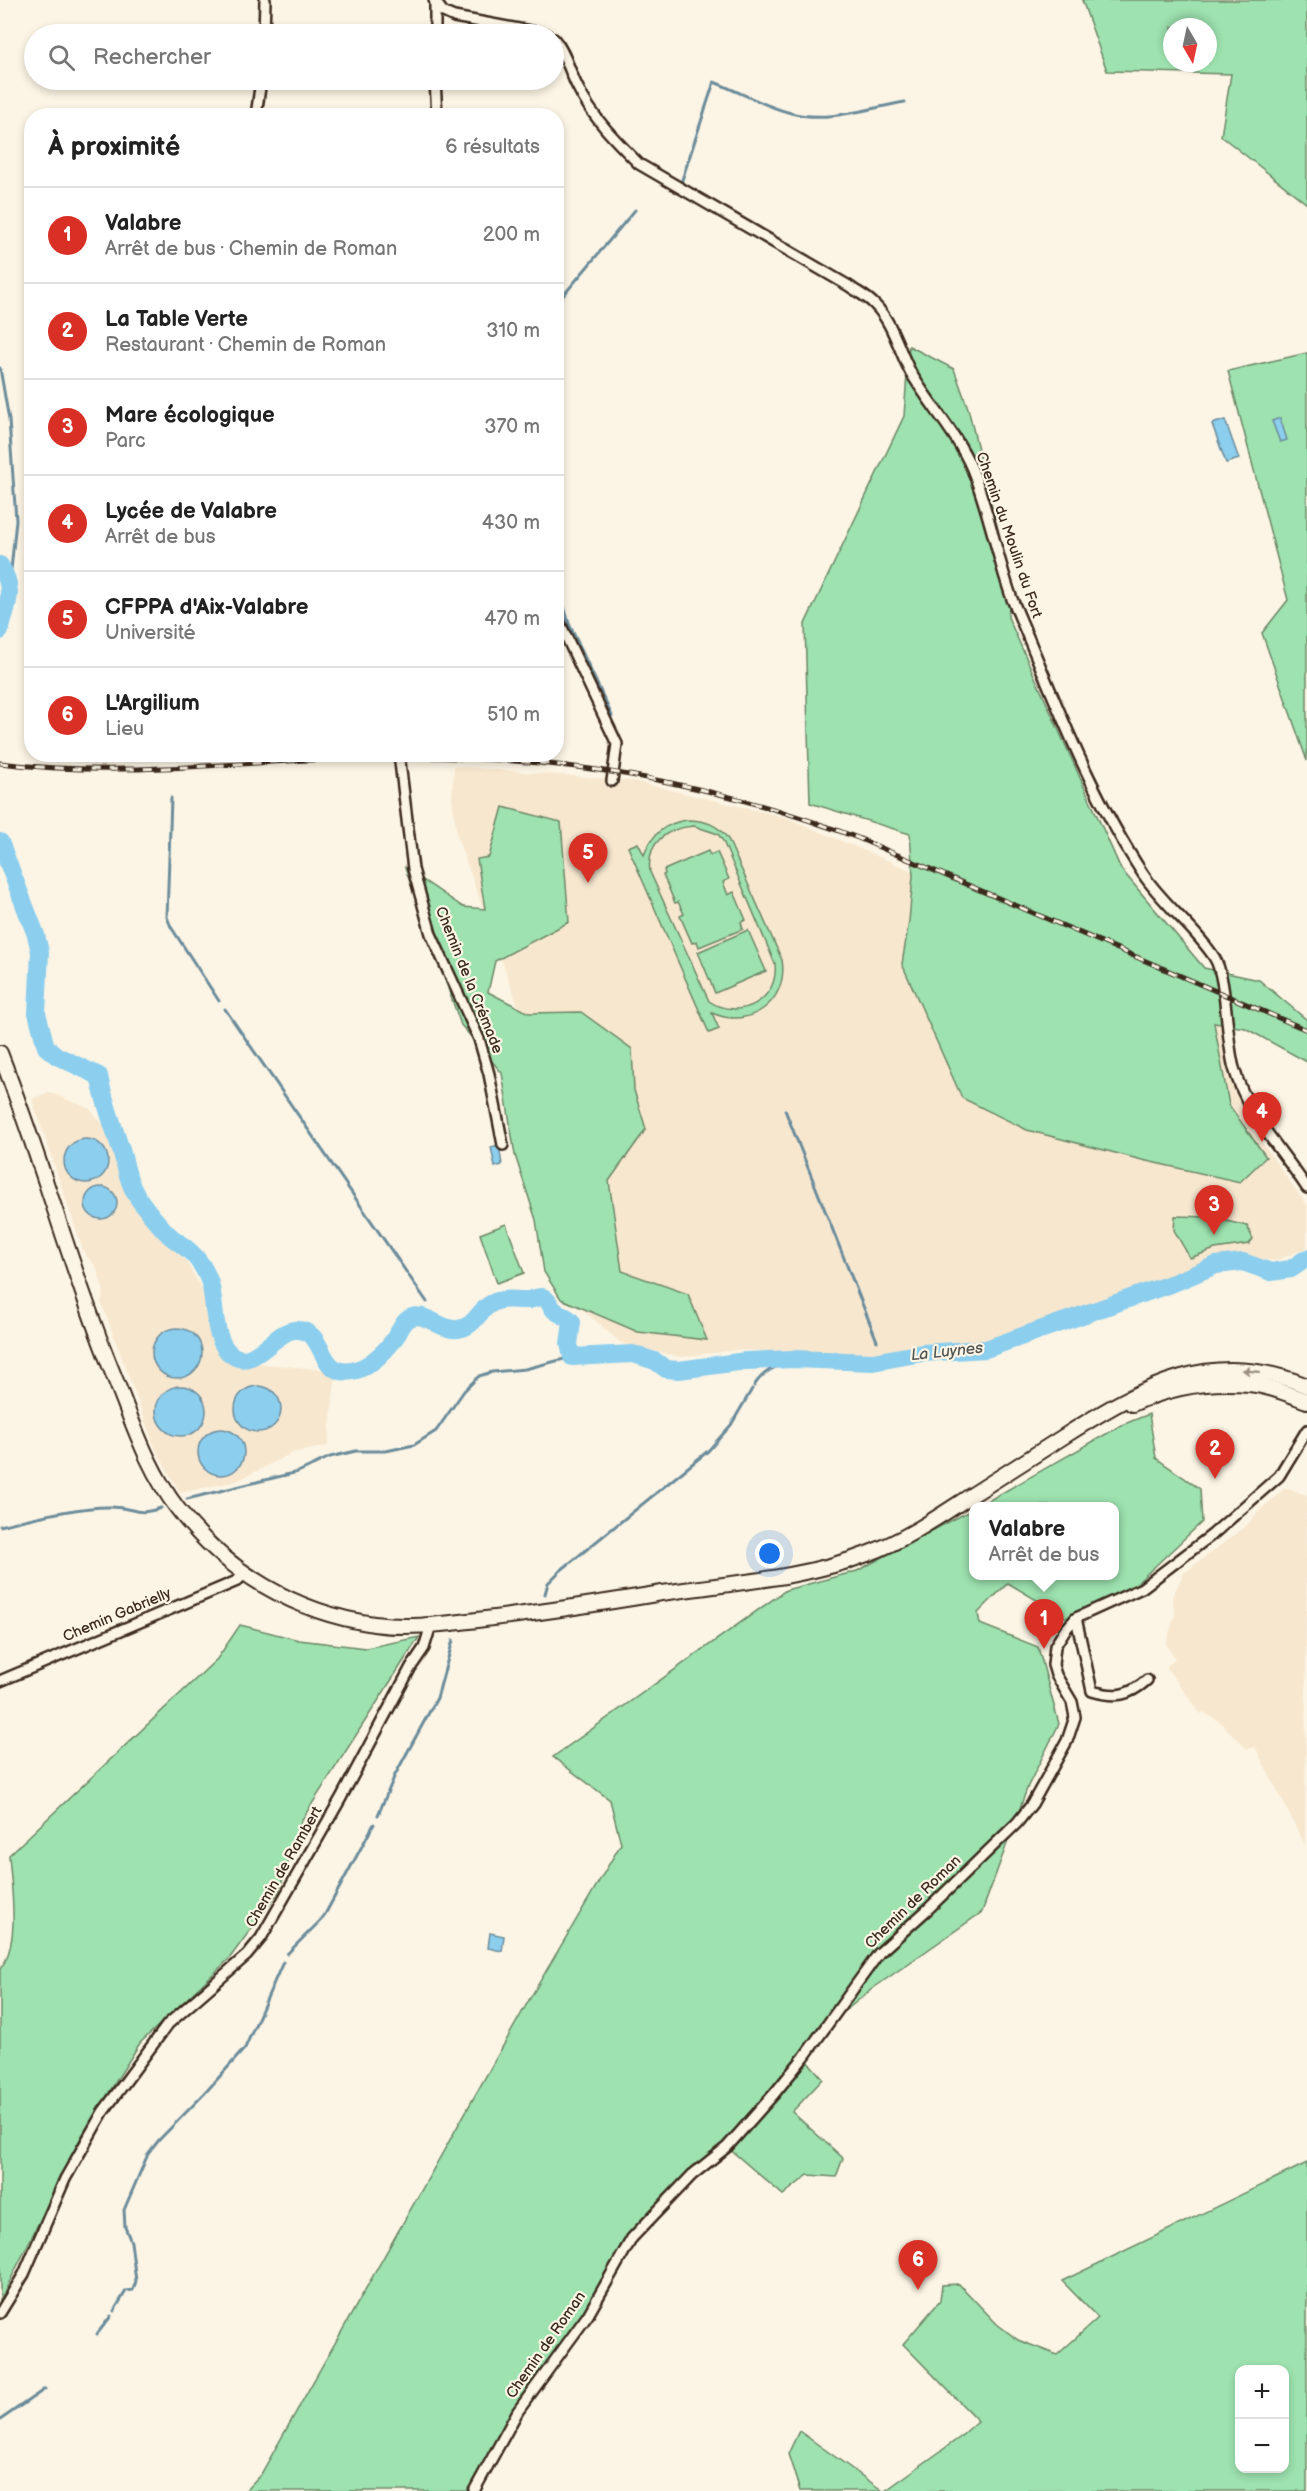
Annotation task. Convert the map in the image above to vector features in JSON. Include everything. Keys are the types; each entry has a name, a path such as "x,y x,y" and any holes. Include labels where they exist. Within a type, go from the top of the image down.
{"main road":[{"path":"0,1053 76,1278 160,1484 207,1541 243,1574 301,1604 341,1618 376,1625 431,1625 535,1613 796,1574 867,1554 917,1530 1110,1407 1151,1386 1173,1378 1202,1372 1238,1370 1279,1376 1307,1386"},
{"path":"1038,1454 1120,1409 1170,1390 1200,1385 1249,1384 1271,1388 1307,1401"}],"street":[{"path":"264,24 265,0"},
{"path":"434,2 435,24"},
{"path":"434,2 443,12 454,17 492,24"},
{"name":"Chemin du Moulin du Fort","path":"564,54 578,89 588,105 612,137 639,164 849,286 874,304 883,315 912,373 963,450 972,468 986,506 1002,570 1012,599 1093,785 1113,825 1165,904 1215,957 1222,982 1234,1070 1257,1116 1307,1188"},
{"path":"257,108 260,90"},
{"path":"436,90 437,108"},
{"path":"564,633 617,744 612,781"},
{"name":"Chemin de la Crémade","path":"400,762 413,869 431,934 479,1039 489,1074 503,1145"},
{"name":"Chemin de Roman","path":"474,2491 518,2411 588,2315 632,2238 692,2175 727,2146 774,2094 804,2057 879,1953 1017,1823 1032,1804 1067,1740 1075,1717 1072,1702 1056,1675 1053,1656 1055,1646 1076,1618 1142,1588 1214,1534 1279,1476 1307,1430"},
{"name":"Chemin Gabrielly","path":"0,1681 237,1581 243,1574"},
{"path":"1076,1618 1092,1691 1117,1696 1134,1692 1147,1680"},
{"name":"Chemin de Rambert","path":"0,2313 24,2274 65,2179 104,2112 168,2024 247,1954 261,1938 341,1798 411,1667 424,1648 431,1625"}],"shaded area":[{"path":"454,766 633,781 785,817 1217,1000 1227,1073 1252,1129 1307,1205 1307,1248 1275,1261 1227,1256 981,1344 905,1348 867,1355 737,1350 680,1357 621,1343 567,1296 562,1127 457,837 452,798"},
{"path":"49,1092 90,1109 106,1128 137,1204 158,1233 186,1261 204,1293 227,1352 233,1358 255,1363 336,1371 328,1446 292,1453 237,1481 180,1493 156,1450 101,1302 104,1291 96,1267 84,1253 32,1099"},
{"path":"1285,1488 1307,1495 1305,1845 1255,1747 1247,1749 1219,1721 1203,1712 1201,1714 1166,1667 1175,1659 1166,1644 1175,1614 1172,1597 1184,1573 1246,1526"}],"green space":[{"path":"1082,0 1307,0 1307,204 1221,136 1231,74 1107,71"},
{"path":"909,346 954,369 968,408 1011,585 1008,617 1121,869 1204,968 1259,980 1307,1020 1307,1062 1245,1028 1214,1023 1229,1105 1266,1157 1240,1182 1142,1160 1027,1130 962,1098 902,964 913,876 910,834 810,803 805,624 904,416"},
{"path":"1307,353 1307,761 1262,633 1288,600 1228,371"},
{"path":"503,807 561,822 569,922 495,961 488,992 529,1013 581,1012 632,1049 634,1090 646,1129 609,1181 622,1271 688,1294 707,1340 638,1332 561,1299 544,1272 536,1220 515,1155 502,1073 461,1025 405,868 463,907 485,909 477,859 489,857"},
{"path":"693,820 705,822 720,830 728,839 782,960 783,975 779,988 764,1008 753,1015 740,1018 712,1013 719,1029 709,1033 628,847 638,843 644,855 655,835 679,822","holes":["694,826 718,834 775,964 775,977 771,988 755,1004 744,1008 721,1007 709,1001 650,872 651,852 660,838 667,834 684,827"]},
{"path":"708,851 710,855 717,852 729,879 723,882 728,895 734,892 746,920 741,922 743,929 699,947 697,941 692,943 680,916 684,914 678,902 675,903 663,875 664,870"},
{"path":"748,930 766,971 715,993 698,952"},
{"path":"1175,1216 1210,1217 1247,1226 1253,1239 1249,1244 1215,1249 1190,1258 1174,1230"},
{"path":"506,1224 524,1273 497,1283 480,1234"},
{"path":"1149,1414 1156,1458 1200,1489 1202,1522 1134,1586 1068,1619 1008,1583 978,1613 980,1624 1038,1647 1059,1724 1028,1786 982,1912 872,1989 823,2029 804,2057 823,2079 792,2112 843,2158 836,2177 808,2175 783,2195 727,2147 645,2223 588,2315 544,2375 474,2491 245,2491 261,2474 529,2000 621,1844 610,1800 553,1757 786,1590 857,1571 969,1511 969,1580 1119,1580 1119,1502 986,1502 1122,1425"},
{"path":"240,1625 299,1640 366,1648 419,1637 301,1821 279,1891 229,1959 140,2043 81,2137 0,2301 0,1969 11,1945 13,1930 9,1855 217,1659"},
{"path":"1307,2163 1307,2491 885,2491 959,2438 978,2421 903,2344 940,2301 942,2285 959,2284 997,2324 1018,2340 1057,2355 1098,2318 1062,2281"},
{"path":"799,2431 883,2491 800,2491 788,2454"}],"water":[{"path":"1280,418 1287,440 1280,442 1272,421"},
{"path":"1225,420 1239,459 1226,463 1212,424"},
{"path":"86,1139 101,1146 108,1161 101,1176 86,1183 71,1176 64,1161 71,1146"},
{"path":"499,1145 502,1165 495,1167 491,1147"},
{"path":"101,1187 113,1191 117,1203 113,1215 101,1219 89,1215 85,1203 89,1191"},
{"path":"177,1328 195,1335 202,1353 195,1371 177,1378 159,1371 152,1353 159,1335"},
{"path":"181,1386 199,1393 206,1411 199,1429 181,1436 163,1429 156,1411 163,1393"},
{"path":"263,1386 275,1392 280,1400 280,1418 275,1426 267,1431 253,1432 245,1429 238,1422 235,1404 238,1396 245,1389"},
{"path":"226,1429 238,1435 243,1443 243,1461 238,1469 230,1474 216,1475 204,1469 199,1461 198,1447 204,1435 212,1430"},
{"path":"490,1933 504,1936 502,1951 488,1948"}],"waterway":[{"path":"680,186 714,82 771,107 805,116 834,115 905,102"},
{"path":"564,295 635,210"},
{"path":"0,368 9,420 16,520 10,580"},
{"path":"0,565 9,590 0,631"},
{"path":"564,607 569,624 612,716"},
{"path":"171,798 167,917 171,927 219,1001"},
{"name":"La Luynes","path":"0,842 36,935 40,952 37,1013 46,1047 57,1056 99,1076 131,1184 141,1202 164,1230 191,1252 201,1264 210,1283 221,1341 232,1355 240,1359 256,1354 287,1332 305,1331 312,1336 332,1367 341,1371 352,1371 365,1366 384,1352 406,1321 413,1317 419,1316 445,1327 458,1329 468,1326 494,1302 542,1297 554,1310 572,1322 569,1344 572,1357 633,1354 655,1361 666,1369 679,1370 746,1361 793,1359 873,1362 922,1353 986,1349 1176,1282 1216,1265 1243,1262 1271,1272 1291,1269 1307,1258"},
{"path":"225,1009 427,1302"},
{"path":"785,1110 877,1341"},
{"path":"440,1319 446,1328"},
{"path":"187,1499 298,1472 330,1457 356,1451 386,1451 414,1445 436,1431 464,1391 479,1376 492,1372 525,1369 572,1357"},
{"path":"754,1386 766,1373 793,1359"},
{"path":"545,1594 548,1583 560,1571 708,1451 731,1425 752,1389"},
{"path":"0,1526 85,1508 119,1507 145,1512 161,1508"},
{"path":"378,1815 395,1775 437,1698 453,1640"},
{"path":"287,1954 323,1918 374,1824"},
{"path":"114,2311 126,2291 133,2290 136,2281 131,2242 125,2227 124,2210 148,2154 245,2048 283,1962"},
{"path":"97,2334 111,2316"},
{"path":"0,2420 45,2389"}],"railway":[{"path":"0,763 50,768 149,769 274,762"},
{"path":"528,762 632,775 745,801 801,818 858,838 1307,1030"}],"place":[{"name":"CFPPA d'Aix-Valabre","path":"588,883"},
{"name":"Lycée de Valabre","path":"1262,1142"},
{"name":"Mare écologique","path":"1214,1235"},
{"name":"La Table Verte","path":"1215,1479"},
{"name":"Valabre","path":"1044,1649"},
{"name":"L'Argilium","path":"918,2290"}]}
